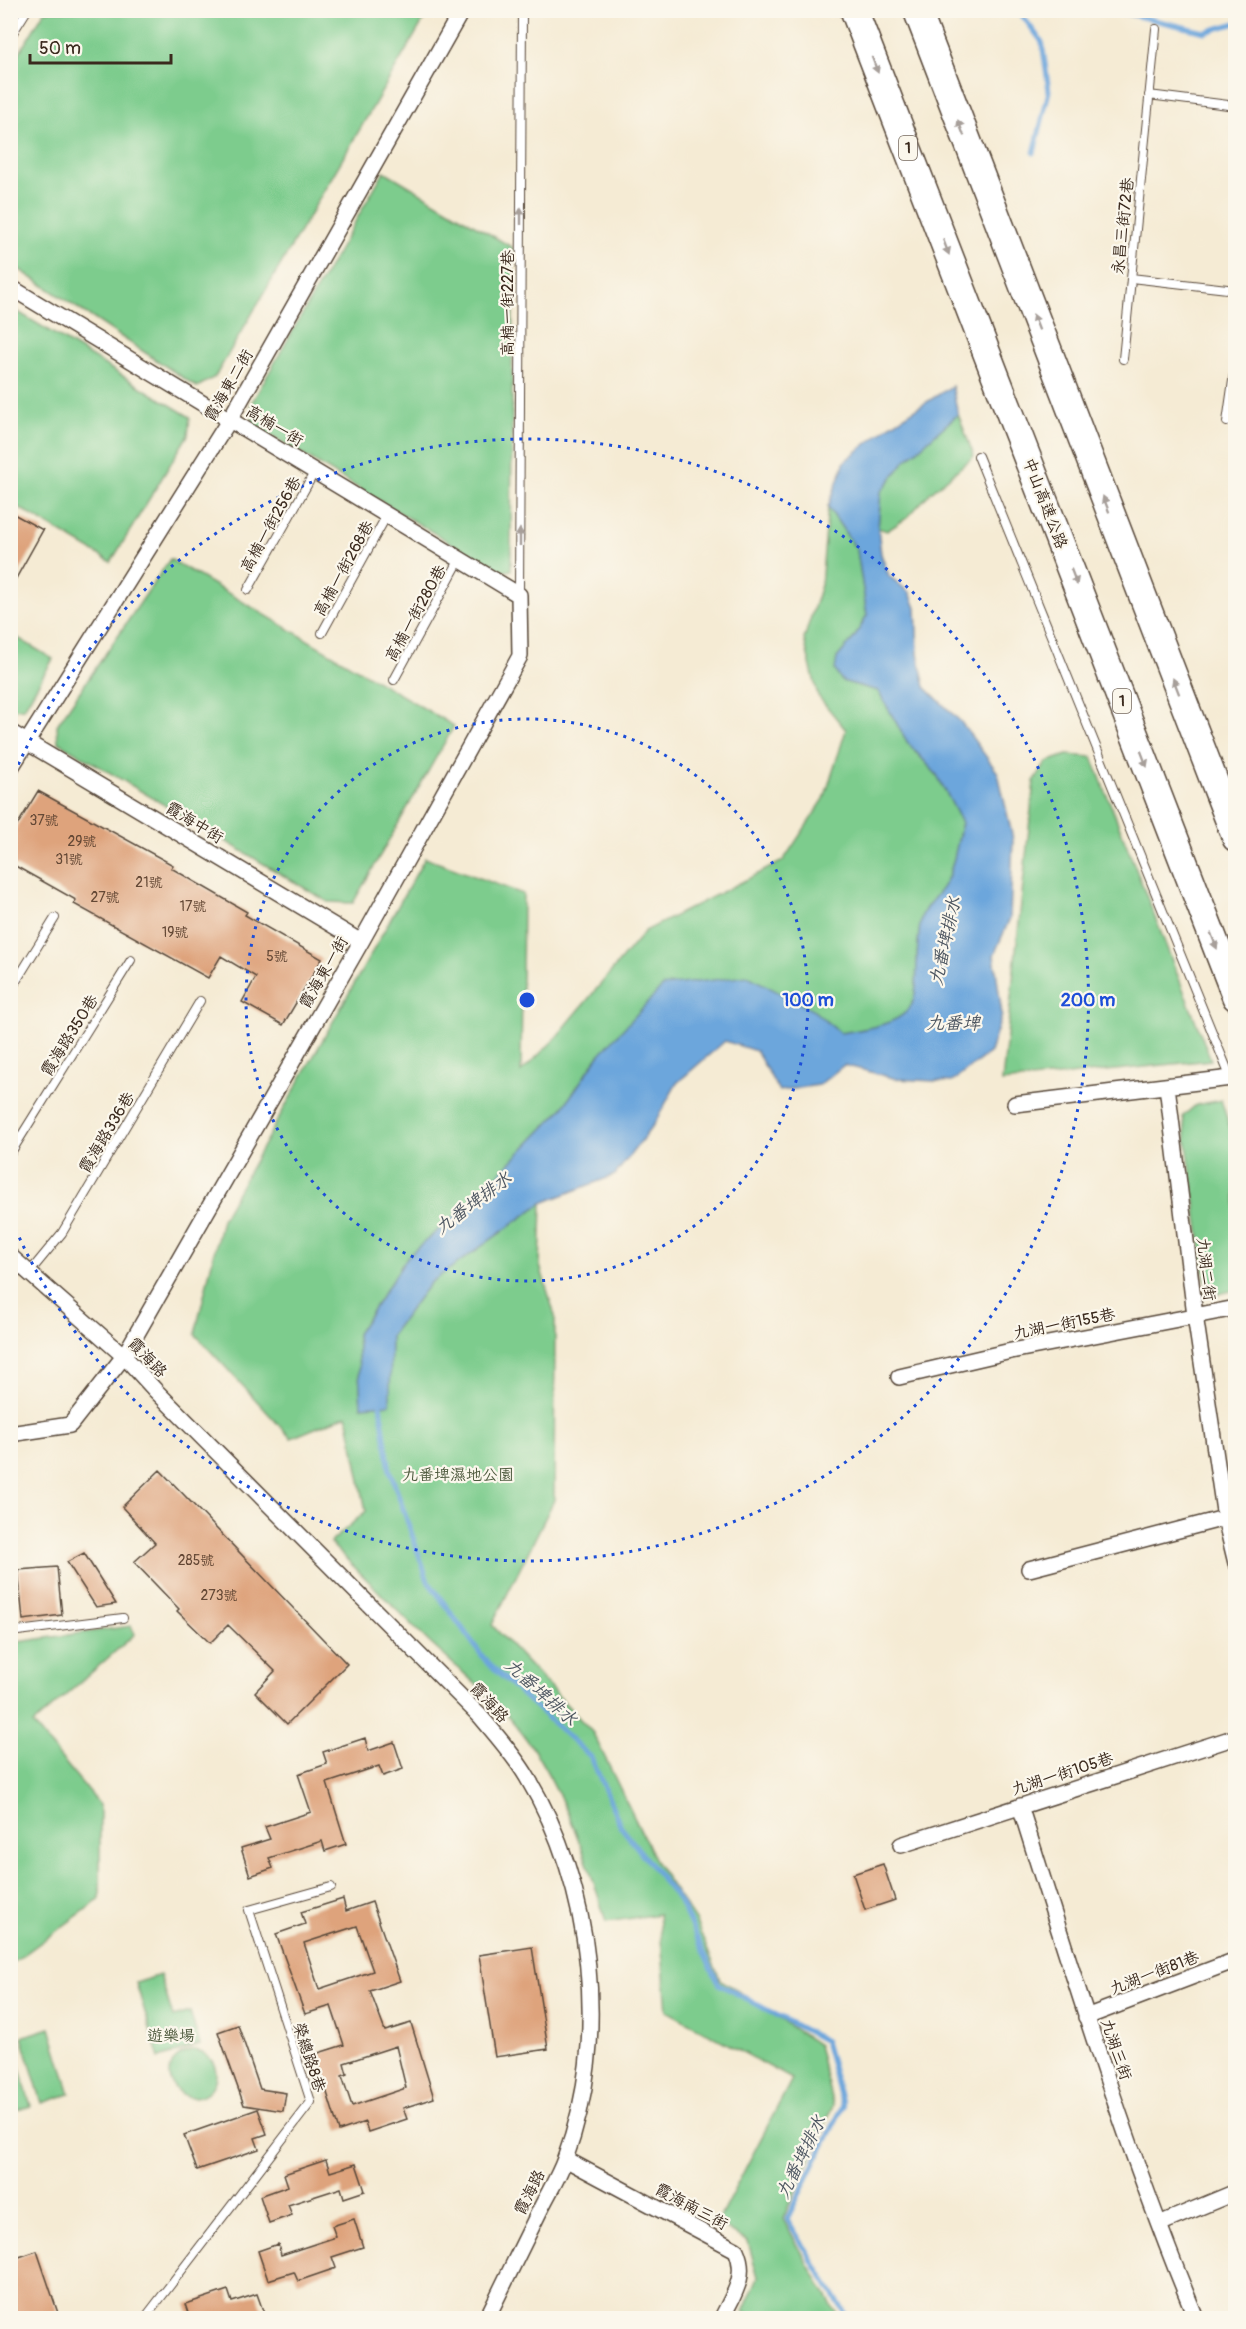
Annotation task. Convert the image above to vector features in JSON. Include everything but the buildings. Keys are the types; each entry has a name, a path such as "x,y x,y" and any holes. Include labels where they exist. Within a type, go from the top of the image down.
{"highway":[{"name":"中山高速公路","path":"854,10 1236,997"},
{"path":"916,10 1236,838"}],"street":[{"name":"霞海東二街","path":"10,769 230,419 462,10"},
{"name":"高楠一街","path":"10,287 519,595"},
{"name":"霞海東一街","path":"10,1434 70,1425 124,1356 361,942 520,656 519,595"},
{"name":"霞海中街","path":"10,732 361,942"},
{"path":"1015,1104 1167,1086 1233,1084"},
{"name":"九湖二街","path":"1167,1086 1195,1315 1236,1563"},
{"name":"霞海路","path":"10,1256 124,1356 155,1390 480,1716 508,1749 528,1778 555,1836 585,1933 591,2041 565,2159 487,2319"},
{"name":"九湖一街155巷","path":"899,1377 1236,1308"},
{"path":"1029,1569 1230,1517"},
{"name":"九湖一街105巷","path":"901,1845 1236,1737"},
{"name":"九湖三街","path":"1020,1806 1086,2017 1159,2224 1196,2319"},
{"name":"九湖一街81巷","path":"1086,2017 1236,1960"},
{"name":"霞海南三街","path":"565,2159 736,2250 742,2263 741,2277 722,2319"},
{"path":"1159,2224 1236,2192"}],"lane":[{"path":"10,37 27,10"},
{"name":"高楠一街227巷","path":"519,595 522,10"},
{"name":"永昌三街72巷","path":"1123,359 1156,29"},
{"path":"1149,95 1236,106"},
{"path":"1131,278 1236,290"},
{"path":"1227,422 1236,360"},
{"path":"978,456 1233,1084"},
{"name":"高楠一街256巷","path":"248,590 315,471"},
{"name":"高楠一街268巷","path":"322,633 387,515"},
{"name":"高楠一街280巷","path":"394,680 460,559"},
{"path":"10,991 56,918"},
{"name":"霞海路350巷","path":"10,1154 131,960"},
{"name":"霞海路336巷","path":"29,1272 62,1233 200,1001"},
{"path":"10,1632 123,1618"},
{"name":"榮總路8巷","path":"145,2319 311,2102 249,1910 331,1887"}],"green space":[{"path":"45,11 429,11 215,377 197,387 11,264 11,66"},
{"path":"384,171 513,248 511,570 499,572 253,425 251,404"},
{"path":"10,307 190,417 188,435 111,562 11,503"},
{"path":"958,414 974,456 930,493 907,518 887,531 878,528 881,492 904,462"},
{"name":"九番埤濕地公園","path":"828,507 857,550 867,615 854,638 837,658 842,681 878,691 908,743 937,775 962,823 947,879 922,915 914,1000 907,1011 894,1020 840,1033 814,1011 599,1055 562,1109 476,1198 408,1256 357,1334 361,1406 389,1404 391,1335 430,1283 542,1203 540,1266 555,1316 554,1500 492,1625 593,1733 657,1864 695,1920 720,1979 818,2045 833,2106 783,2219 839,2318 756,2318 743,2312 758,2277 748,2242 717,2223 792,2079 667,2011 659,1914 606,1922 592,1876 566,1810 532,1747 497,1704 430,1643 330,1543 366,1511 347,1415 291,1438 195,1334 222,1219 425,858 523,894 521,1072 553,1041 645,931 783,861 824,799 846,730 818,696 804,639 821,585"},
{"path":"170,559 454,726 353,903 328,902 58,742 57,725"},
{"path":"11,634 53,659 24,708 11,709"},
{"path":"1067,755 1092,757 1211,1060 1002,1082 1034,781 1047,762"},
{"path":"1221,1100 1235,1143 1236,1290 1219,1294 1206,1282 1183,1116 1196,1105"},
{"path":"131,1626 135,1634 33,1724 100,1805 100,1899 11,1964 11,1643"},
{"name":"遊樂場","path":"160,1975 173,2017 190,2012 200,2045 159,2058 136,1983"},
{"path":"50,2028 70,2094 42,2103 22,2037"},
{"path":"10,2040 31,2106 11,2112"},
{"path":"193,2051 209,2058 216,2074 209,2090 193,2097 177,2090 170,2074 177,2058"}],"water":[{"name":"九番埤","path":"952,386 958,414 904,462 881,492 878,528 881,554 889,576 910,593 916,608 918,654 925,687 961,722 998,773 1013,839 1010,918 994,955 1002,1015 990,1052 952,1082 897,1079 844,1065 819,1085 779,1091 756,1051 725,1041 677,1083 654,1124 615,1175 542,1203 430,1283 391,1335 390,1404 361,1406 357,1334 408,1256 476,1198 562,1109 599,1055 663,986 748,976 814,1011 840,1033 894,1020 907,1011 914,1000 922,915 947,879 962,823 937,775 908,743 878,691 842,681 835,670 837,658 854,638 867,615 857,550 828,507 845,461 889,426"}],"waterway":[{"name":"九番埤排水","path":"1018,10 1042,42 1049,91 1034,153"},
{"path":"1112,10 1205,32 1236,23"},
{"name":"九番埤排水","path":"379,1398 390,1471 428,1581 488,1664 591,1757 621,1827 680,1902 719,1984 825,2041 843,2106 787,2219 848,2318"}]}
